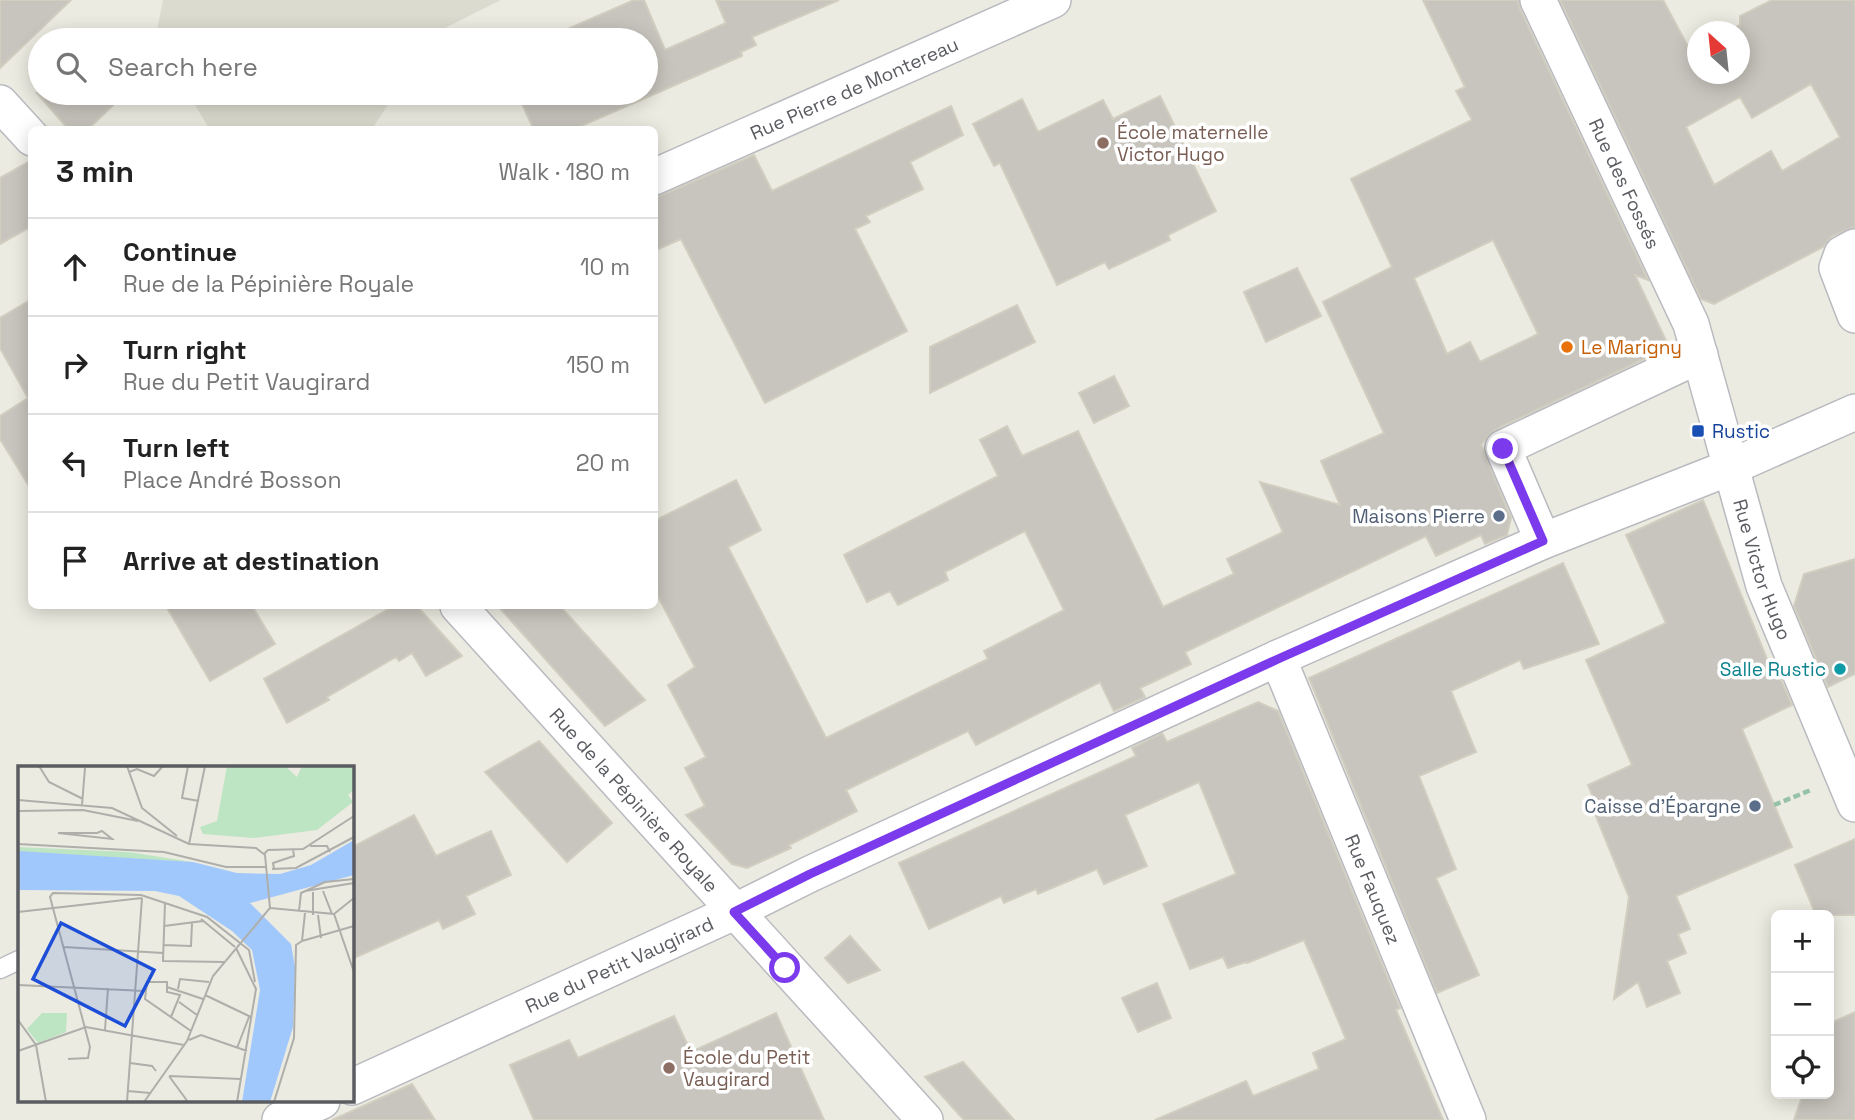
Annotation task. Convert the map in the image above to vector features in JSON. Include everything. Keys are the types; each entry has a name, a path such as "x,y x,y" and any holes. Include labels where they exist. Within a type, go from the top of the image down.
{"street":[{"name":"Rue Pierre de Montereau","path":"658,175 1053,0"},
{"name":"Rue des Fossés","path":"1538,0 1691,324 1702,362"},
{"path":"0,103 28,134"},
{"path":"1853,311 1837,268 1842,254 1855,247"},
{"name":"Rue Victor Hugo","path":"1702,362 1764,586 1855,804"},
{"path":"1543,541 1503,449 1702,362"},
{"name":"Rue du Petit Vaugirard","path":"354,1086 1278,659 1543,541 1731,467 1855,412"},
{"name":"Rue de la Pépinière Royale","path":"461,609 925,1120"},
{"name":"Rue Fauquez","path":"1278,659 1468,1120"},
{"path":"280,1120 320,1102"}],"lane":[{"path":"0,970 18,961"}],"path":[{"path":"1774,805 1793,797"}],"shaded area":[{"path":"163,0 501,0 445,28 157,28"},
{"path":"195,105 388,105 374,126 208,126"}],"building":[{"path":"0,0 71,0 42,28 28,28 28,41 0,68"},
{"path":"634,0 644,0 656,28 570,28"},
{"path":"716,0 839,0 752,37 756,45 741,52 742,56 658,93 658,33 665,50 726,23"},
{"path":"1423,0 1518,0 1648,280 1635,275 1667,343 1667,348 1494,430 1487,436 1481,445 1511,518 1507,535 1485,544 1481,535 1436,556 1426,536 1185,652 1191,664 1140,688 1145,697 1114,711 1100,682 976,745 968,731 846,790 857,811 789,845 791,848 747,868 732,864 686,815 705,806 685,768 706,757 668,685 695,667 658,597 658,519 736,480 761,530 728,547 826,738 988,659 984,651 1064,610 1025,531 945,572 948,580 898,605 890,591 867,602 844,555 998,476 980,440 1007,426 1022,456 1078,431 1163,607 1234,574 1227,559 1283,532 1260,482 1340,505 1321,461 1384,433 1323,302 1392,267 1351,179 1472,120 1456,91 1465,87","holes":["1493,240 1538,334 1480,362 1470,342 1447,354 1414,278"]},
{"path":"1560,0 1663,0 1687,45 1687,84 1750,84 1750,21 1740,21 1740,16 1772,0 1855,0 1855,227 1832,236 1823,247 1714,304 1701,299","holes":["1811,84 1840,137 1782,171 1771,151 1714,185 1686,127 1740,97 1752,118"]},
{"path":"1160,96 1216,211 1168,235 1170,240 1109,269 1105,262 1057,285 1000,163 994,166 973,124 1022,99 1038,132 1103,100 1113,119"},
{"path":"47,105 113,105 91,126 66,126"},
{"path":"523,105 629,105 581,126 532,126"},
{"path":"951,106 963,135 910,162 923,189 866,216 870,222 855,229 907,331 765,403 681,239 658,249 658,196 754,155 772,191"},
{"path":"28,162 28,228 0,244 0,178"},
{"path":"1297,268 1321,316 1266,342 1244,292"},
{"path":"28,301 28,398 0,348 0,318"},
{"path":"1017,305 1035,342 930,393 930,347"},
{"path":"1114,376 1129,406 1094,423 1079,393"},
{"path":"28,398 28,484 0,439 0,416"},
{"path":"1703,500 1773,674 1775,666 1792,705 1742,729 1792,847 1676,896 1690,929 1678,934 1686,953 1667,961 1680,993 1647,1007 1638,982 1614,999 1629,897 1591,804 1595,802 1588,785 1632,765 1586,660 1666,623 1626,535"},
{"name":"Salle Rustic","path":"1855,559 1855,674 1828,687 1794,606 1804,574"},
{"path":"1563,563 1599,644 1524,669 1520,660 1451,691 1476,752 1419,776 1456,869 1436,878 1479,975 1437,993 1309,678"},
{"path":"168,609 254,609 275,644 210,681"},
{"path":"389,609 420,609 462,656 426,676 412,653 399,661 396,657 287,723 264,679"},
{"path":"501,609 563,609 645,700 605,726"},
{"path":"1258,702 1278,711 1400,1008 1396,1010 1443,1120 1155,1120 1246,1081 1253,1096 1319,1069 1313,1053 1346,1039 1304,940 1228,968 1223,957 1190,969 1163,904 1236,874 1199,782 1125,815 1147,866 1104,884 1097,869 1038,894 1036,889 1004,903 1001,896 929,929 899,863 1136,756 1132,748 1162,733 1167,742"},
{"path":"539,741 612,823 567,862 485,772"},
{"path":"414,815 436,856 491,831 511,875 466,896 475,914 443,929 439,920 354,958 354,846"},
{"path":"1855,839 1855,915 1834,915 1834,910 1814,910 1795,865"},
{"path":"850,936 880,970 848,983 825,958"},
{"path":"1157,983 1171,1018 1138,1032 1122,998"},
{"path":"1855,1012 1855,1120 1794,1120 1801,1099 1834,1099 1834,1022"},
{"name":"École du Petit Vaugirard","path":"776,1013 824,1120 534,1120 510,1065 569,1040 578,1058 674,1016 691,1052"},
{"path":"963,1062 1014,1120 964,1120 925,1077"},
{"path":"412,1084 435,1120 332,1120"}],"place":[{"name":"École maternelle Victor Hugo","path":"1103,143"},
{"name":"Le Marigny","path":"1567,347"},
{"name":"Rustic","path":"1698,431"},
{"name":"Maisons Pierre","path":"1499,516"},
{"name":"Salle Rustic","path":"1840,669"},
{"name":"Caisse d'Épargne","path":"1755,806"},
{"name":"École du Petit Vaugirard","path":"669,1068"}],"route":[{"path":"785,968 734,912 810,874 1278,659 1543,541 1503,449"}]}
